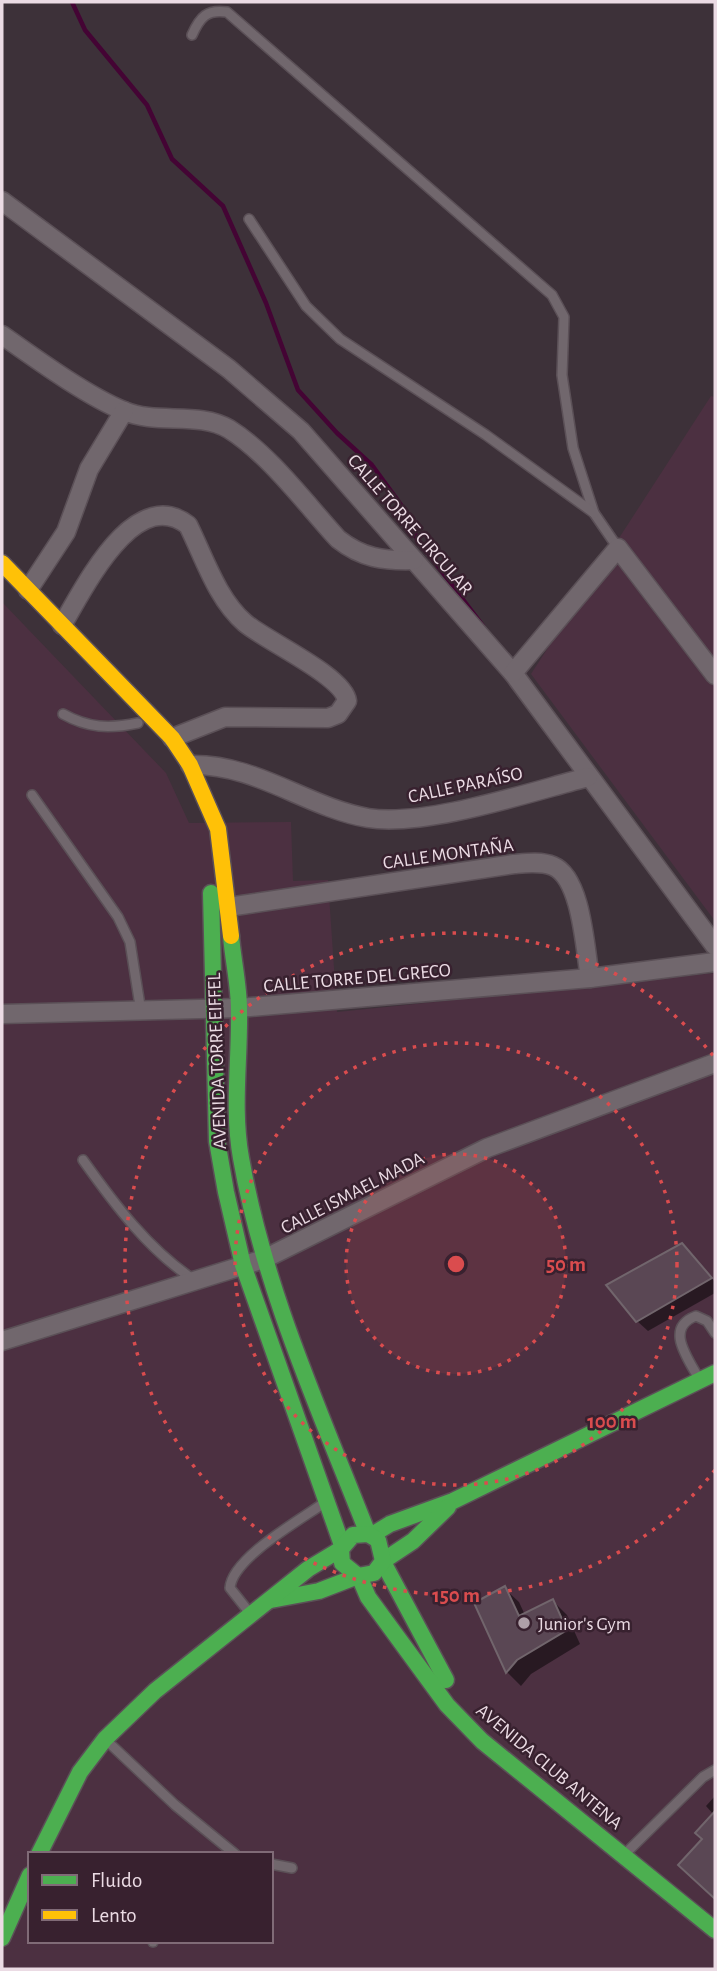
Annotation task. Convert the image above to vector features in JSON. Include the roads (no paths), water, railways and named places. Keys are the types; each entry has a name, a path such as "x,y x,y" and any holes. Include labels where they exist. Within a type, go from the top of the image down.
{"street":[{"name":"CALLE TORRE CIRCULAR","path":"2,201 229,369 301,431 513,673 715,947"},
{"path":"2,335 124,411 149,419 207,422 226,428 247,442 338,539 354,552 371,559 414,560"},
{"path":"28,590 66,531 89,469 124,411"},
{"path":"62,625 109,551 132,527 148,516 164,514 178,517 188,525 222,596 244,622 330,679 346,695 346,701 338,714 328,718 225,717 172,738"},
{"path":"513,673 618,548 715,675"},
{"name":"AVENIDA TORRE EIFFEL","path":"2,563 172,738 190,765 218,829 239,1008 236,1110 241,1158 264,1259 291,1338 370,1534"},
{"name":"AVENIDA TORRE EIFFEL","path":"2,583 165,754 184,784 204,827 212,915 217,1141 243,1265 342,1547"},
{"name":"CALLE PARAÍSO","path":"190,765 208,764 248,774 332,807 368,818 393,819 456,811 588,777"},
{"name":"CALLE MONTAÑA","path":"228,906 514,864 553,866 567,876 575,893 590,978"},
{"name":"CALLE TORRE DEL GRECO","path":"2,1014 239,1008 590,978 715,962"},
{"name":"CALLE ISMAEL MADA","path":"2,1341 264,1259 487,1148 715,1063"},
{"path":"40,1852 80,1772 105,1739 155,1691 308,1569 342,1547 353,1535 370,1534 390,1524 453,1502 715,1373"},
{"path":"271,1600 319,1591 373,1573 383,1561 413,1541 453,1502"},
{"path":"370,1534 382,1546 383,1561"},
{"path":"342,1547 342,1563 358,1576"},
{"name":"AVENIDA CLUB ANTENA","path":"383,1561 437,1667 457,1696 515,1757 715,1920"},
{"name":"AVENIDA CLUB ANTENA","path":"358,1576 368,1597 447,1705 482,1741 715,1930"},
{"path":"2,1938 28,1880"}],"lane":[{"path":"192,35 203,15 213,10 227,12 552,295 564,317 562,375 573,449 594,513 618,548"},
{"path":"249,219 306,306 340,339 474,427 594,513"},
{"path":"63,714 91,726 120,727 138,723"},
{"path":"32,795 118,917 130,942 141,1012"},
{"path":"83,1160 130,1223 177,1269 195,1281"},
{"path":"700,1381 679,1339 679,1328 686,1320 696,1316 707,1321 715,1333"},
{"path":"252,1616 230,1588 235,1571 270,1541 327,1501"},
{"path":"105,1739 175,1805 233,1852"},
{"path":"628,1851 703,1777 715,1770"},
{"path":"273,1864 292,1868"}],"waterway":[{"path":"72,2 85,30 147,105 172,159 223,206 266,303 298,390 337,433 372,465 412,520 416,537 483,626"}],"place":[{"name":"Junior's Gym","path":"524,1623"}]}
